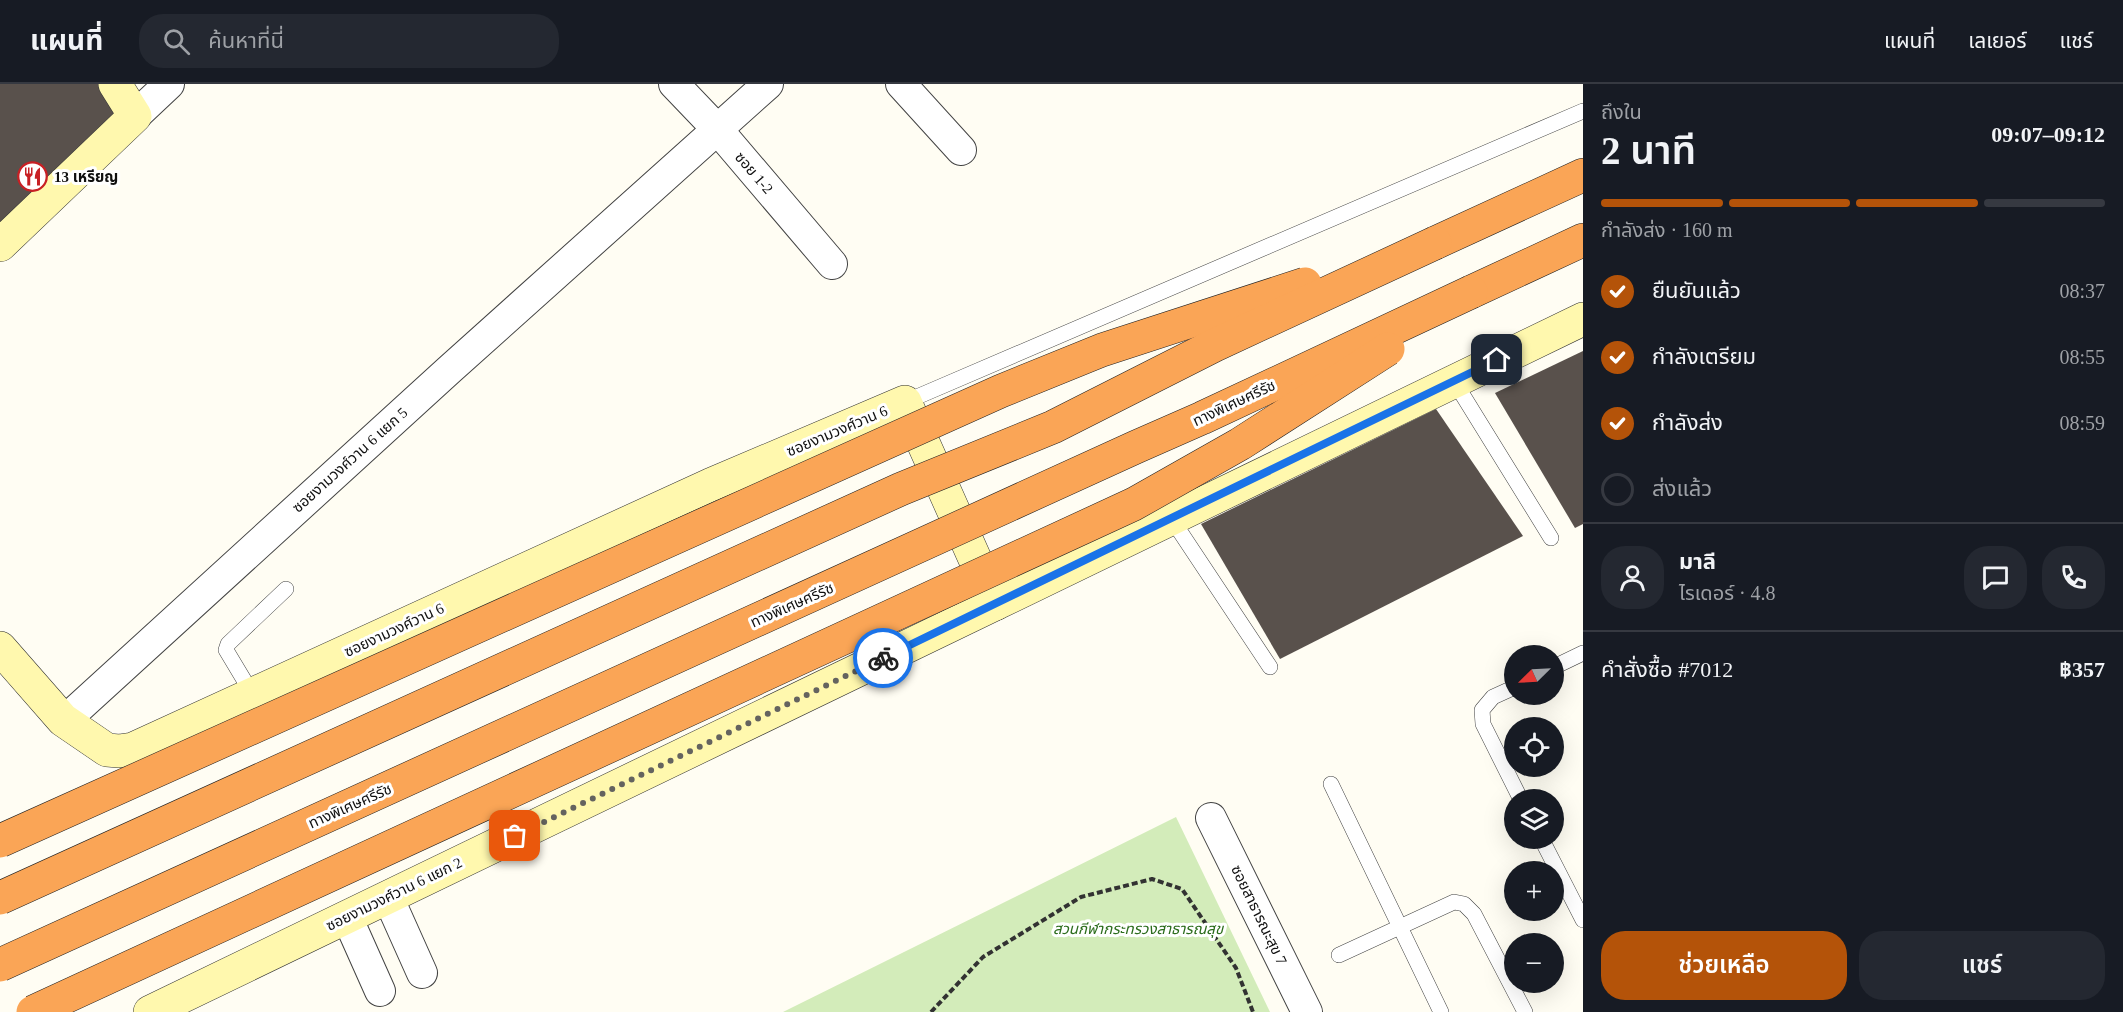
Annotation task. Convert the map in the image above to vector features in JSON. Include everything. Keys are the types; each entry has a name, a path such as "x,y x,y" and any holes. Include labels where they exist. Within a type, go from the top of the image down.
{"highway":[{"path":"0,898 901,489 1053,427 1215,345 1583,176"},
{"name":"ทางพิเศษศรีรัช","path":"0,965 1202,418 1583,240"},
{"path":"0,841 1001,391 1102,350 1435,243"},
{"path":"33,1012 1134,504 1240,444 1346,378 1471,292"}],"street":[{"path":"115,84 135,116"},
{"path":"0,245 169,84"},
{"name":"ซอย 1-2","path":"674,84 718,130 832,264"},
{"name":"ซอยงามวงศ์วาน 6 แยก 5","path":"63,720 768,84"},
{"path":"901,84 962,150"},
{"path":"995,604 1583,319"},
{"name":"ซอยงามวงศ์วาน 6","path":"0,648 63,720 107,750 133,749 710,485 905,402 995,604"},
{"name":"ซอยงามวงศ์วาน 6 แยก 2","path":"150,1012 184,1005 347,916 995,604"},
{"name":"ซอยสาธารณะสุข 7","path":"1211,818 1307,1012"},
{"path":"388,897 422,973"},
{"path":"347,916 380,991"}],"lane":[{"path":"905,402 1583,111"},
{"path":"1454,381 1551,538"},
{"path":"1171,518 1270,667"},
{"path":"253,694 226,650 228,644 286,589"},
{"path":"1564,662 1583,653"},
{"path":"1504,692 1493,697 1482,710 1483,724 1516,789"},
{"path":"1331,784 1441,1012"},
{"path":"1547,849 1583,920"},
{"path":"1339,955 1454,902 1464,904 1473,914 1525,1012"}],"path":[{"path":"931,1012 983,957 1081,897 1152,879 1182,888 1236,968 1253,1012"}],"green space":[{"name":"สวนกีฬากระทรวงสาธารณสุข","path":"1176,817 1270,1012 783,1012"}],"building":[{"name":"13 เหรียญ","path":"0,84 113,84 134,114 0,240"},
{"path":"1583,351 1583,524 1575,528 1495,393"},
{"path":"1436,409 1523,536 1280,659 1201,524"}],"way so far":[{"path":"515,836 883,658"}],"place":[{"name":"13 เหรียญ","path":"33,177"}],"route":[{"path":"883,658 1497,360"}]}
